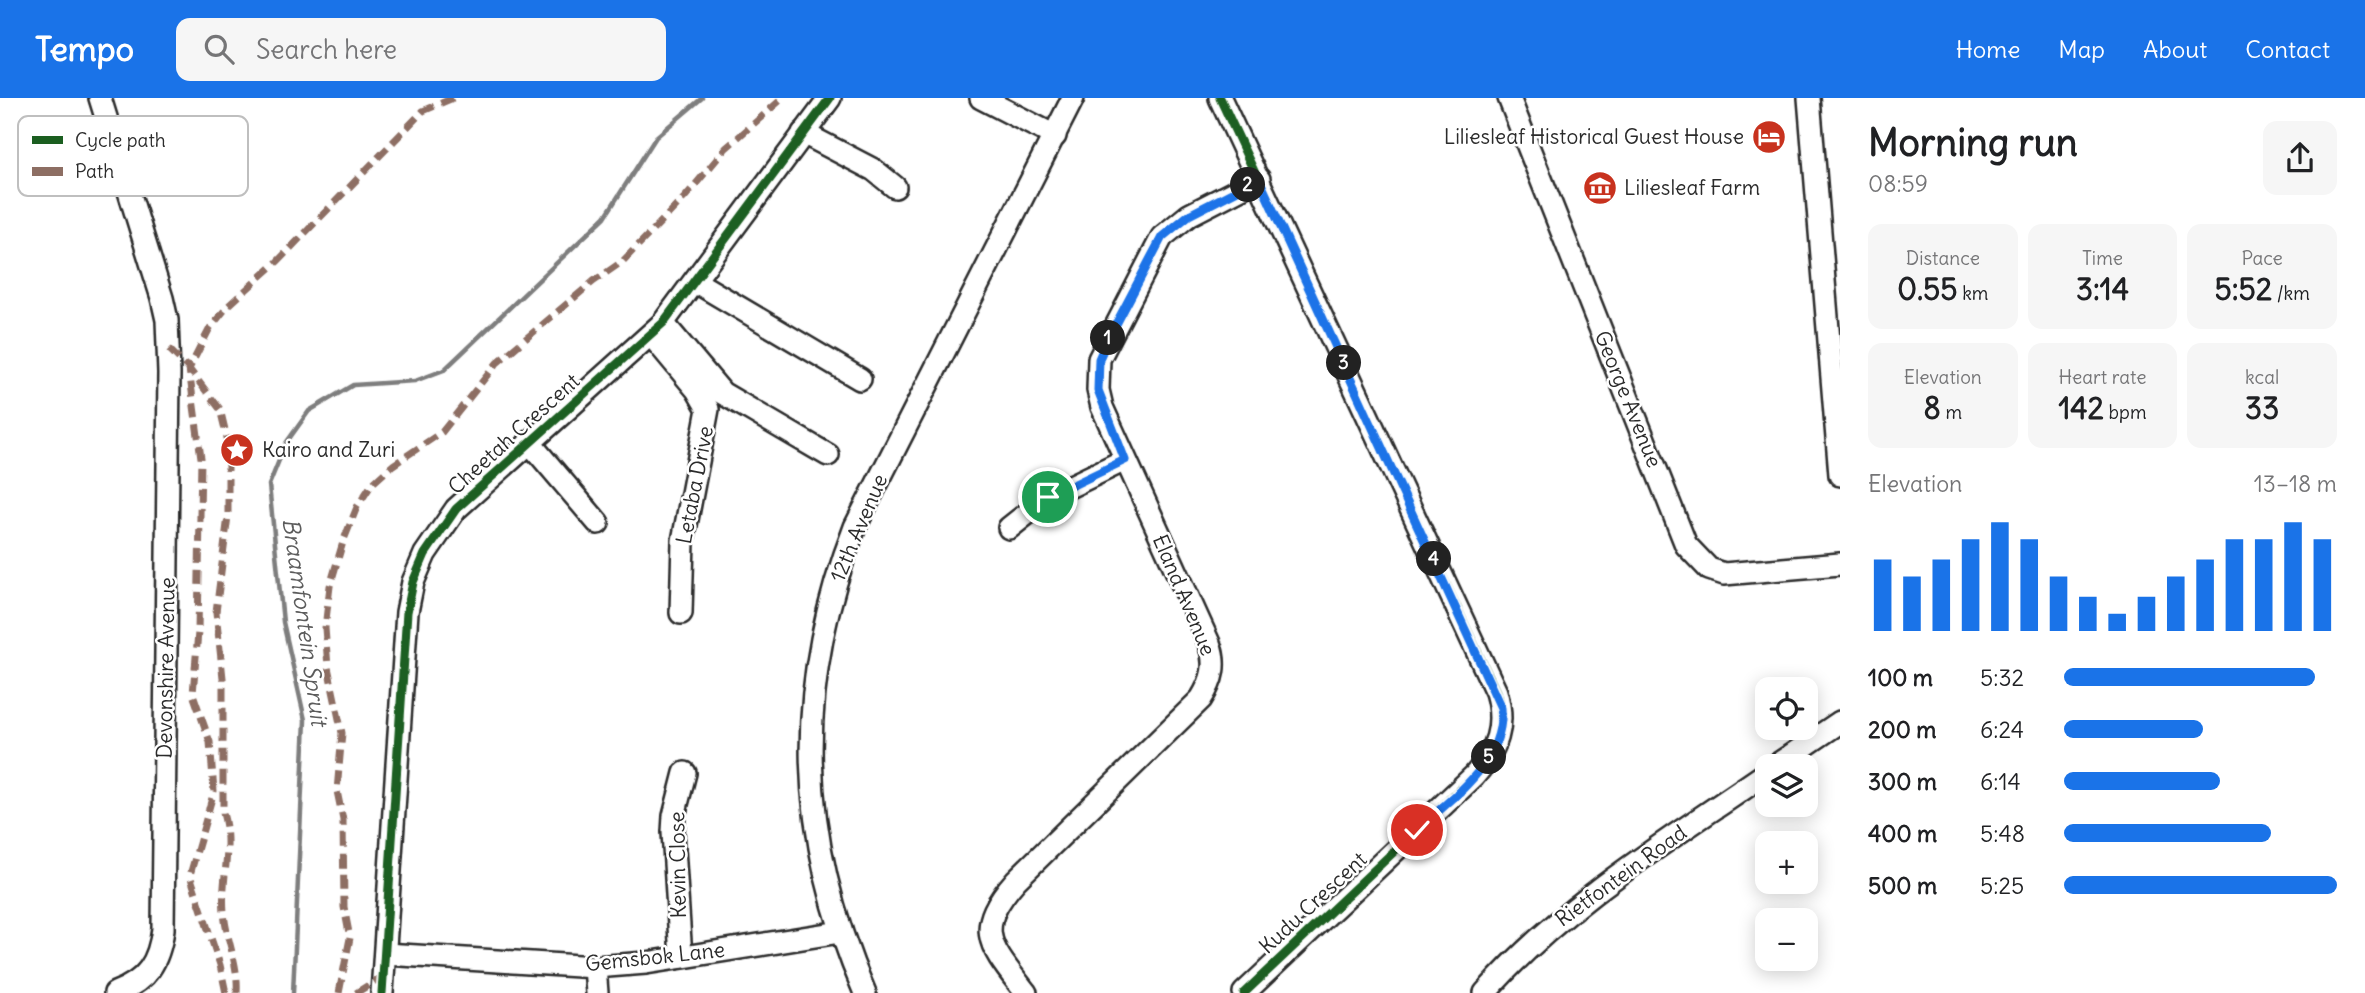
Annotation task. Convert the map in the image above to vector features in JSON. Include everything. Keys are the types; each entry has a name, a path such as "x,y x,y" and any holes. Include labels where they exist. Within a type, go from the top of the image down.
{"street":[{"name":"Devonshire Avenue","path":"100,98 105,116"},
{"name":"Cheetah Crescent","path":"382,993 407,612 413,582 438,532 456,509 657,330 696,282 830,98"},
{"path":"981,98 1055,136"},
{"name":"12th Avenue","path":"865,993 840,932 815,825 811,773 812,699 821,636 835,579 888,460 1073,98"},
{"name":"Kudu Crescent","path":"1220,98 1496,692 1502,724 1496,744 1474,776 1244,993"},
{"name":"George Avenue","path":"1509,98 1686,545 1709,569 1724,574 1840,564"},
{"path":"1808,98 1840,475"},
{"path":"803,134 874,170 895,187"},
{"name":"Eland Avenue","path":"1026,993 995,951 989,936 993,909 1016,880 1201,699 1213,678 1213,656 1209,643 1125,460 1098,390 1099,359 1162,237 1189,215 1259,179"},
{"name":"Devonshire Avenue","path":"115,993 142,981 152,970 158,956 163,929 169,373 167,320 130,196"},
{"path":"696,282 860,379"},
{"path":"657,330 722,393 828,455"},
{"name":"Letaba Drive","path":"657,330 708,409 683,541 681,613"},
{"path":"529,442 598,523"},
{"path":"1009,528 1048,497 1125,460"},
{"path":"1793,754 1840,722"},
{"name":"Kevin Close","path":"681,957 673,832 674,816 685,774"},
{"name":"Rietfontein Road","path":"1485,993 1544,933 1586,899 1755,781"},
{"name":"Gemsbok Lane","path":"385,954 595,967 681,957 840,932"},
{"path":"595,967 597,993"}],"waterway":[{"name":"Braamfontein Spruit","path":"293,993 305,720 283,622 269,485 286,443 309,411 353,385 415,381 444,370 605,217 656,137 702,98"}],"marked path":[{"path":"237,993 236,972 224,912 227,838 223,813 223,678 216,612 228,516 228,442 220,409 189,369 210,328 228,306 277,262 423,111 453,98"},
{"path":"339,993 350,938 344,907 343,820 337,791 342,733 328,667 325,628 330,586 357,507 372,484 393,465 442,432 497,363 594,281 623,261 685,197 726,148 783,98"},
{"path":"169,349 189,369 201,458 198,632 193,694 210,742 214,791 190,875 220,965 226,993"},
{"path":"356,993 383,976"}],"cycle path":[{"path":"382,993 407,612 413,582 425,554 456,509 663,323 830,98"},
{"path":"1220,98 1496,692 1500,716 1494,747 1474,776 1244,993"}],"place":[{"name":"Liliesleaf Historical Guest House","path":"1769,137"},
{"name":"Liliesleaf Farm","path":"1600,188"},
{"name":"Kairo and Zuri","path":"237,450"}],"route":[{"path":"1048,497 1125,460 1102,407 1098,390 1099,359 1162,237 1189,215 1259,179 1496,692 1501,708 1502,724 1487,761 1417,830"}]}
